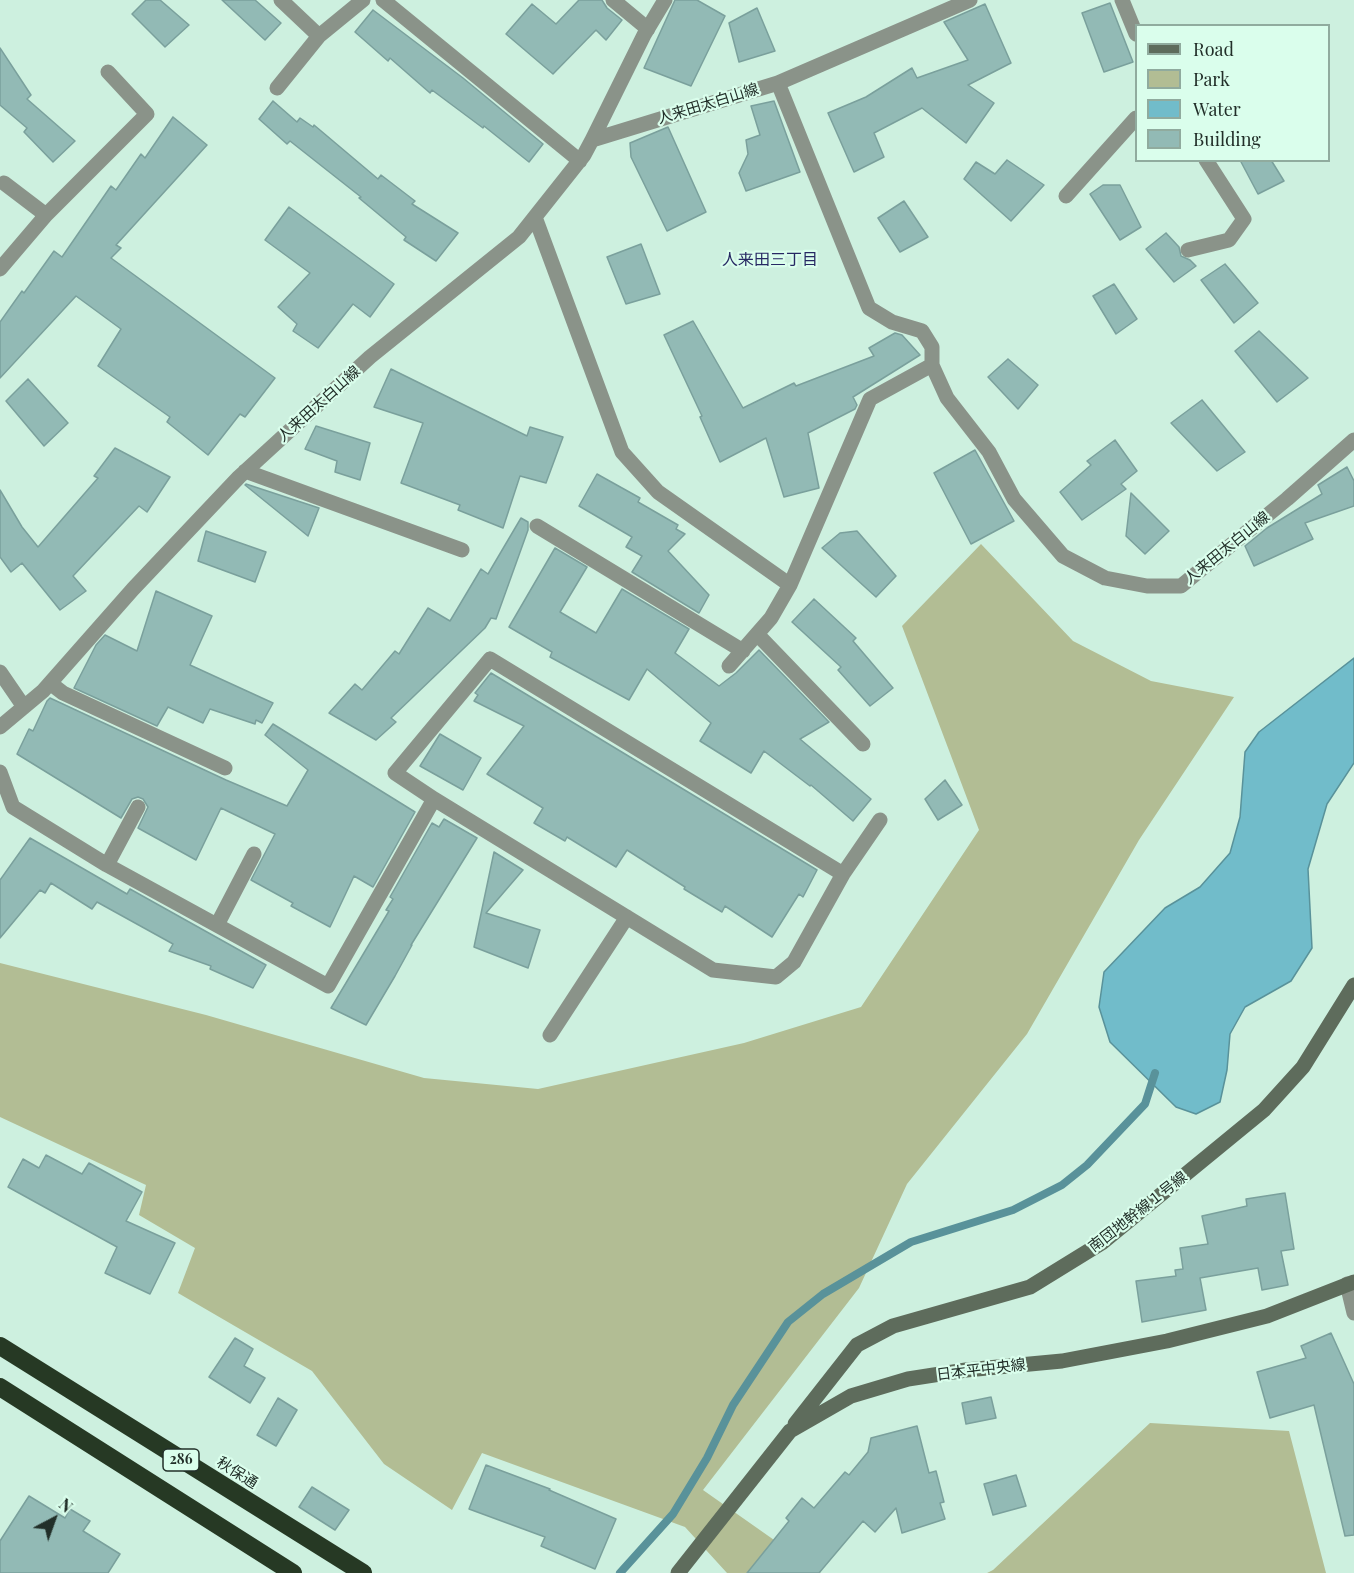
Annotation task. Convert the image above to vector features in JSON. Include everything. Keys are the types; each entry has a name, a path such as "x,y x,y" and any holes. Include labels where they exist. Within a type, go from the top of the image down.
{"highway":[{"name":"秋保通","path":"0,1346 363,1573"},
{"name":"286","path":"0,1387 293,1573"}],"street":[{"path":"281,0 319,36"},
{"path":"277,88 319,36 363,0"},
{"path":"383,0 580,161"},
{"path":"613,0 648,29"},
{"path":"592,140 665,0"},
{"path":"778,82 970,0"},
{"path":"1122,0 1135,29"},
{"path":"0,269 46,215 147,114 108,72"},
{"name":"人来田太白山線","path":"0,727 50,683 133,589 245,471 370,357 519,237 580,161 592,140 778,82 869,308 892,322 922,332 932,346 932,364 947,398 989,452 1014,499 1063,556 1105,578 1147,586 1181,586 1287,500 1354,440"},
{"path":"1066,196 1135,120"},
{"path":"1188,250 1229,240 1244,219 1207,162"},
{"path":"4,183 46,215"},
{"path":"535,216 622,452 658,492 790,585"},
{"path":"729,666 771,618 790,585 870,399 932,364"},
{"path":"245,471 462,550"},
{"path":"537,526 743,651"},
{"path":"757,634 863,744"},
{"path":"843,874 490,659 395,773 713,970 776,977 794,962 843,874 880,819"},
{"path":"0,672 24,707"},
{"path":"50,683 63,693 225,768"},
{"path":"0,772 13,807 107,865 328,986 434,799"},
{"path":"0,814 10,800"},
{"path":"107,865 138,807"},
{"path":"217,926 254,854"},
{"path":"550,1035 627,917"},
{"name":"南団地幹線１号線","path":"790,1431 857,1345 893,1326 1029,1287 1103,1242 1263,1110 1303,1067 1354,985"},
{"path":"1351,1283 1354,1313"},
{"name":"日本平中央線","path":"678,1573 790,1431 851,1396 908,1379 966,1370 1062,1361 1167,1341 1267,1316 1351,1283"}],"green space":[{"path":"981,544 1073,641 1151,681 1234,697 1139,840 1027,1034 907,1184 859,1288 703,1490 821,1573 727,1573 685,1527 482,1453 452,1510 384,1464 312,1371 178,1293 195,1248 139,1215 146,1185 0,1117 0,963 206,1015 424,1078 538,1089 744,1043 861,1007 979,830 902,626"},
{"path":"1150,1423 1289,1431 1326,1573 987,1573 993,1570"}],"water":[{"path":"1354,658 1354,763 1327,804 1308,869 1312,948 1291,981 1245,1007 1230,1034 1227,1070 1220,1102 1196,1114 1176,1107 1110,1042 1099,1007 1104,972 1165,908 1200,887 1230,853 1240,817 1245,752 1259,732"}],"building":[{"path":"146,0 160,0 189,25 165,47 132,14"},
{"path":"222,0 255,0 281,23 265,40"},
{"path":"579,0 602,0 607,8 622,20 606,40 596,30 553,74 506,34 532,4 556,24"},
{"path":"675,0 697,0 725,16 691,86 644,68"},
{"path":"1110,3 1133,62 1104,72 1082,13"},
{"path":"985,4 1011,63 968,85 994,103 966,143 922,108 874,133 884,157 854,172 828,113 866,97 912,68 917,78 968,60 944,22"},
{"path":"757,8 775,51 739,62 729,23"},
{"path":"373,10 463,78 543,144 529,162 484,126 483,128 432,90 430,93 390,58 388,61 355,32"},
{"path":"0,48 31,95 27,99 75,141 53,162 24,132 27,128 0,105"},
{"path":"273,101 297,122 300,118 313,127 314,125 378,179 381,175 415,201 412,204 458,233 436,261 404,240 406,237 359,198 361,197 290,141 287,144 259,119"},
{"path":"774,101 800,172 746,191 739,173 748,154 746,140 760,135 751,106"},
{"path":"173,117 207,145 116,245 121,248 111,258 275,378 245,417 240,414 208,455 167,422 170,417 98,366 121,329 76,296 0,378 0,322 54,251 62,257 111,186 116,190 141,154 145,158"},
{"path":"668,127 706,212 667,231 631,157 630,143"},
{"path":"1007,160 1044,185 1011,221 964,179 976,162 995,174"},
{"path":"1241,162 1272,162 1284,181 1258,194"},
{"path":"1103,185 1120,185 1141,227 1120,240 1090,194"},
{"path":"904,201 928,237 900,252 878,218"},
{"path":"289,207 394,284 370,317 353,304 318,348 293,331 297,324 278,307 310,273 265,240"},
{"path":"1166,233 1179,247 1181,256 1196,266 1174,282 1146,249"},
{"path":"641,244 660,294 626,304 607,257"},
{"path":"1225,264 1258,303 1234,323 1201,280"},
{"path":"1114,284 1137,319 1116,334 1093,296"},
{"path":"693,321 743,408 794,383 796,386 874,356 869,348 895,333 902,335 920,355 853,397 857,405 855,409 808,433 819,488 784,497 766,438 720,462 700,417 702,416 664,335"},
{"path":"1259,331 1308,378 1277,402 1235,351"},
{"path":"1008,359 1038,385 1018,409 988,377"},
{"path":"391,369 527,436 530,427 563,437 546,483 520,476 503,528 458,510 460,505 401,483 423,423 374,407"},
{"path":"28,379 68,423 44,446 6,401"},
{"path":"1202,400 1245,452 1217,471 1171,423"},
{"path":"316,426 370,443 360,480 335,472 337,461 305,449"},
{"path":"1115,440 1137,471 1121,484 1126,489 1082,520 1060,492 1091,465 1087,461"},
{"path":"115,448 170,477 147,512 139,506 73,576 86,591 60,610 22,563 11,572 0,557 0,490 22,527 38,547 98,478 94,476"},
{"path":"975,450 1014,521 971,544 934,473"},
{"path":"1347,467 1354,481 1354,506 1305,523 1313,539 1254,566 1245,546 1267,528 1322,494 1318,485"},
{"path":"597,474 640,498 638,502 678,525 676,529 685,534 668,551 709,595 699,613 632,572 642,556 626,547 632,537 579,506"},
{"path":"245,485 319,508 308,536"},
{"path":"1131,493 1169,531 1145,554 1126,536"},
{"path":"521,518 528,522 528,530 496,619 491,618 485,628 391,718 396,722 376,740 329,713 355,684 362,690 395,651 399,654 428,608 450,621 481,569 488,574"},
{"path":"206,531 266,552 255,582 198,561"},
{"path":"857,531 896,576 876,597 822,548 840,533"},
{"path":"555,548 587,567 560,612 596,633 622,589 689,629 675,653 719,686 759,650 829,722 800,739 871,799 853,821 811,785 764,751 751,773 700,741 711,723 647,669 629,700 550,657 552,652 509,627"},
{"path":"156,591 212,616 190,665 273,703 262,723 256,720 255,724 210,709 203,723 168,707 157,726 74,688 96,645 105,635 137,651"},
{"path":"814,599 856,638 853,641 893,688 870,706 838,670 841,667 792,622"},
{"path":"491,673 817,870 803,897 799,894 772,937 725,906 722,912 627,850 616,867 567,837 565,841 534,823 543,808 487,774 524,726 474,701 478,695 475,693"},
{"path":"50,698 287,806 308,770 265,735 273,724 415,812 373,887 354,876 330,927 291,906 293,903 251,880 275,834 221,808 196,860 138,828 148,807 143,799 138,797 132,799 121,818 17,754 29,729 33,731"},
{"path":"440,734 481,758 463,790 420,766"},
{"path":"945,780 962,805 938,820 925,799"},
{"path":"444,819 477,838 411,945 366,1025 331,1008 389,911 386,910 393,899 390,897 432,823 439,827"},
{"path":"30,838 127,894 130,889 266,965 253,988 210,969 211,966 169,951 173,944 97,902 92,909 51,883 45,893 40,890 0,938 0,880"},
{"path":"494,852 523,870 486,913 540,930 528,968 474,947"},
{"path":"46,1155 82,1174 89,1163 142,1192 126,1221 175,1243 150,1294 105,1273 117,1247 8,1187 23,1159 39,1168"},
{"path":"1285,1193 1294,1249 1281,1251 1288,1285 1262,1290 1258,1268 1200,1278 1206,1310 1142,1322 1136,1281 1176,1276 1175,1270 1183,1269 1180,1248 1208,1244 1202,1216 1247,1206 1246,1199"},
{"path":"1331,1333 1354,1384 1354,1535 1345,1536 1314,1405 1270,1418 1257,1372 1306,1358 1301,1346"},
{"path":"235,1338 253,1349 244,1366 265,1378 250,1403 209,1377"},
{"path":"991,1397 996,1418 966,1424 962,1403"},
{"path":"278,1398 297,1410 276,1446 257,1435"},
{"path":"917,1426 929,1473 936,1471 944,1502 940,1503 945,1519 902,1533 896,1508 875,1532 863,1521 819,1573 747,1573 789,1521 786,1518 802,1498 814,1508 845,1472 849,1475 868,1452 871,1438"},
{"path":"486,1465 550,1489 616,1519 595,1569 541,1546 545,1537 469,1509"},
{"path":"1016,1475 1026,1506 993,1515 984,1484"},
{"path":"312,1487 349,1510 335,1530 299,1507"},
{"path":"29,1496 65,1518 70,1509 90,1521 83,1531 120,1554 108,1573 0,1573 0,1541"}],"waterway":[{"path":"620,1573 673,1514 707,1458 733,1405 788,1322 823,1294 911,1242 1013,1210 1062,1185 1087,1165 1145,1104 1155,1073"}],"district":[{"name":"人来田三丁目","path":"770,260"}]}
